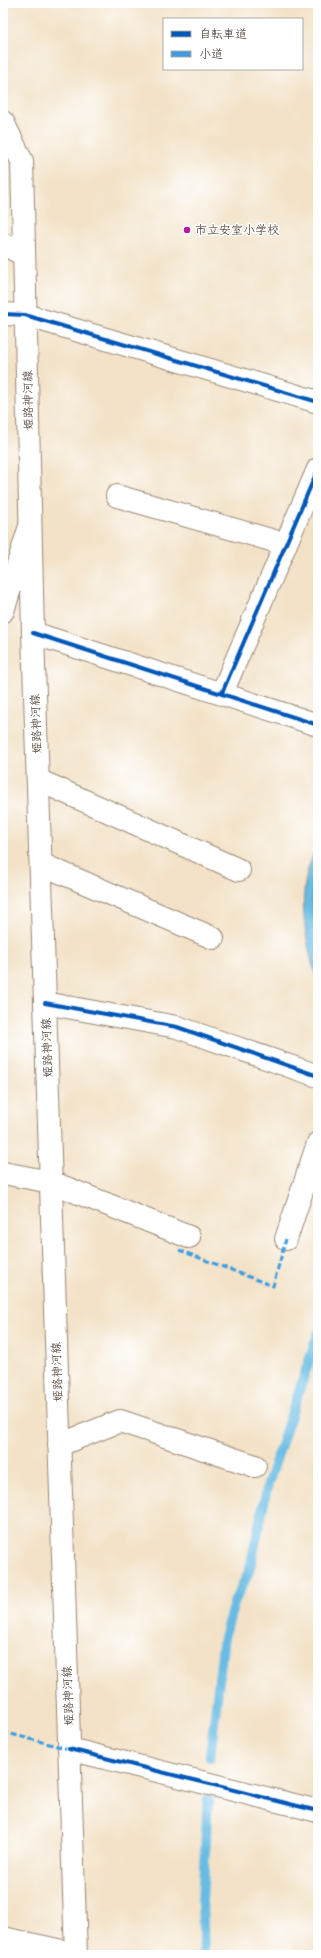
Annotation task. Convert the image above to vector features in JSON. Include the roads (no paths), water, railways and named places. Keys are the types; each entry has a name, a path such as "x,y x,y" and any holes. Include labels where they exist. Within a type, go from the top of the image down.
{"street":[{"name":"姫路神河線","path":"3,122 22,160 33,633 76,1954"},
{"path":"3,244 24,255"},
{"path":"3,314 25,315 318,402"},
{"path":"222,693 318,469"},
{"path":"117,496 285,544"},
{"path":"3,612 9,565 31,523"},
{"path":"33,633 222,693 318,726"},
{"path":"38,780 239,870"},
{"path":"41,864 214,938"},
{"path":"45,1003 177,1027 318,1076"},
{"path":"286,1239 318,1143"},
{"path":"3,1173 51,1182 189,1237"},
{"path":"59,1445 120,1421 255,1466"},
{"path":"69,1749 318,1811"},
{"path":"3,1938 76,1954"}],"water":[{"path":"318,842 318,867 312,900 318,936 318,984 305,929 304,888 310,862"}],"waterway":[{"path":"210,1757 224,1637 235,1600 249,1572 268,1484 318,1334"},
{"path":"204,1955 202,1901 208,1799"}],"place":[{"name":"市立安室小学校","path":"187,230"}]}
